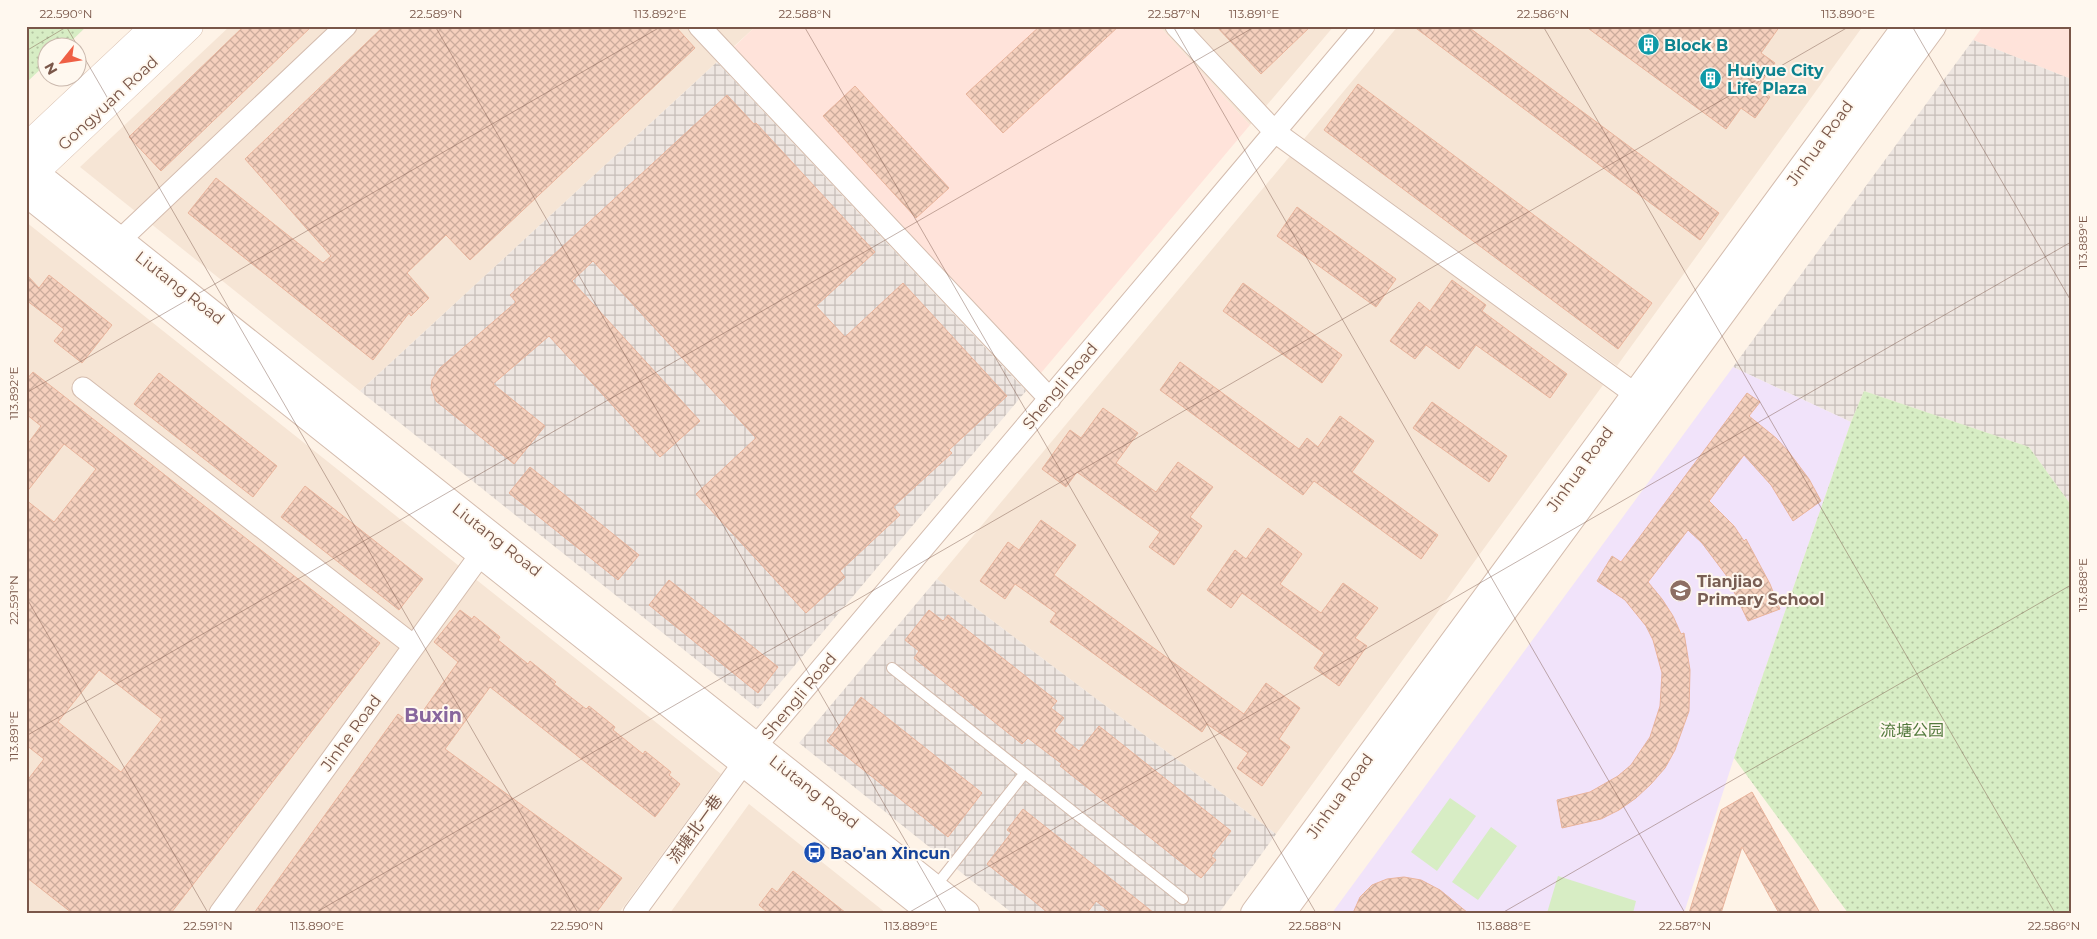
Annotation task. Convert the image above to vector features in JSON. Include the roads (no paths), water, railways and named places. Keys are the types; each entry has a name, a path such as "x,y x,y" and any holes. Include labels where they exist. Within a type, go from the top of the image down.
{"main road":[{"name":"Gongyuan Road","path":"28,172 156,26"},
{"name":"Gongyuan Road","path":"28,172 189,26"}],"street":[{"path":"120,240 346,26"},
{"path":"699,26 1050,399"},
{"path":"1176,26 1275,132 1635,394"},
{"name":"Shengli Road","path":"750,755 1364,26"},
{"name":"Jinhua Road","path":"1254,913 1906,26"},
{"name":"Jinhua Road","path":"1282,913 1933,26"},
{"name":"Liutang Road","path":"28,172 120,240 750,755 933,900 966,913"},
{"name":"Liutang Road","path":"28,172 481,554 750,755"},
{"path":"83,388 414,646"},
{"name":"Jinhe Road","path":"220,913 481,554"},
{"name":"流塘北一巷","path":"634,913 750,755"}],"lane":[{"path":"892,668 1183,899"},
{"path":"933,900 1024,774"}],"place":[{"name":"Block B","path":"1648,45"},
{"name":"Huiyue City Life Plaza","path":"1711,79"},
{"name":"Tianjiao Primary School","path":"1681,590"},
{"name":"Bao'an Xincun","path":"814,853"}],"district":[{"name":"Buxin","path":"433,715"}],"park label":[{"name":"流塘公园","path":"1912,730"}]}
